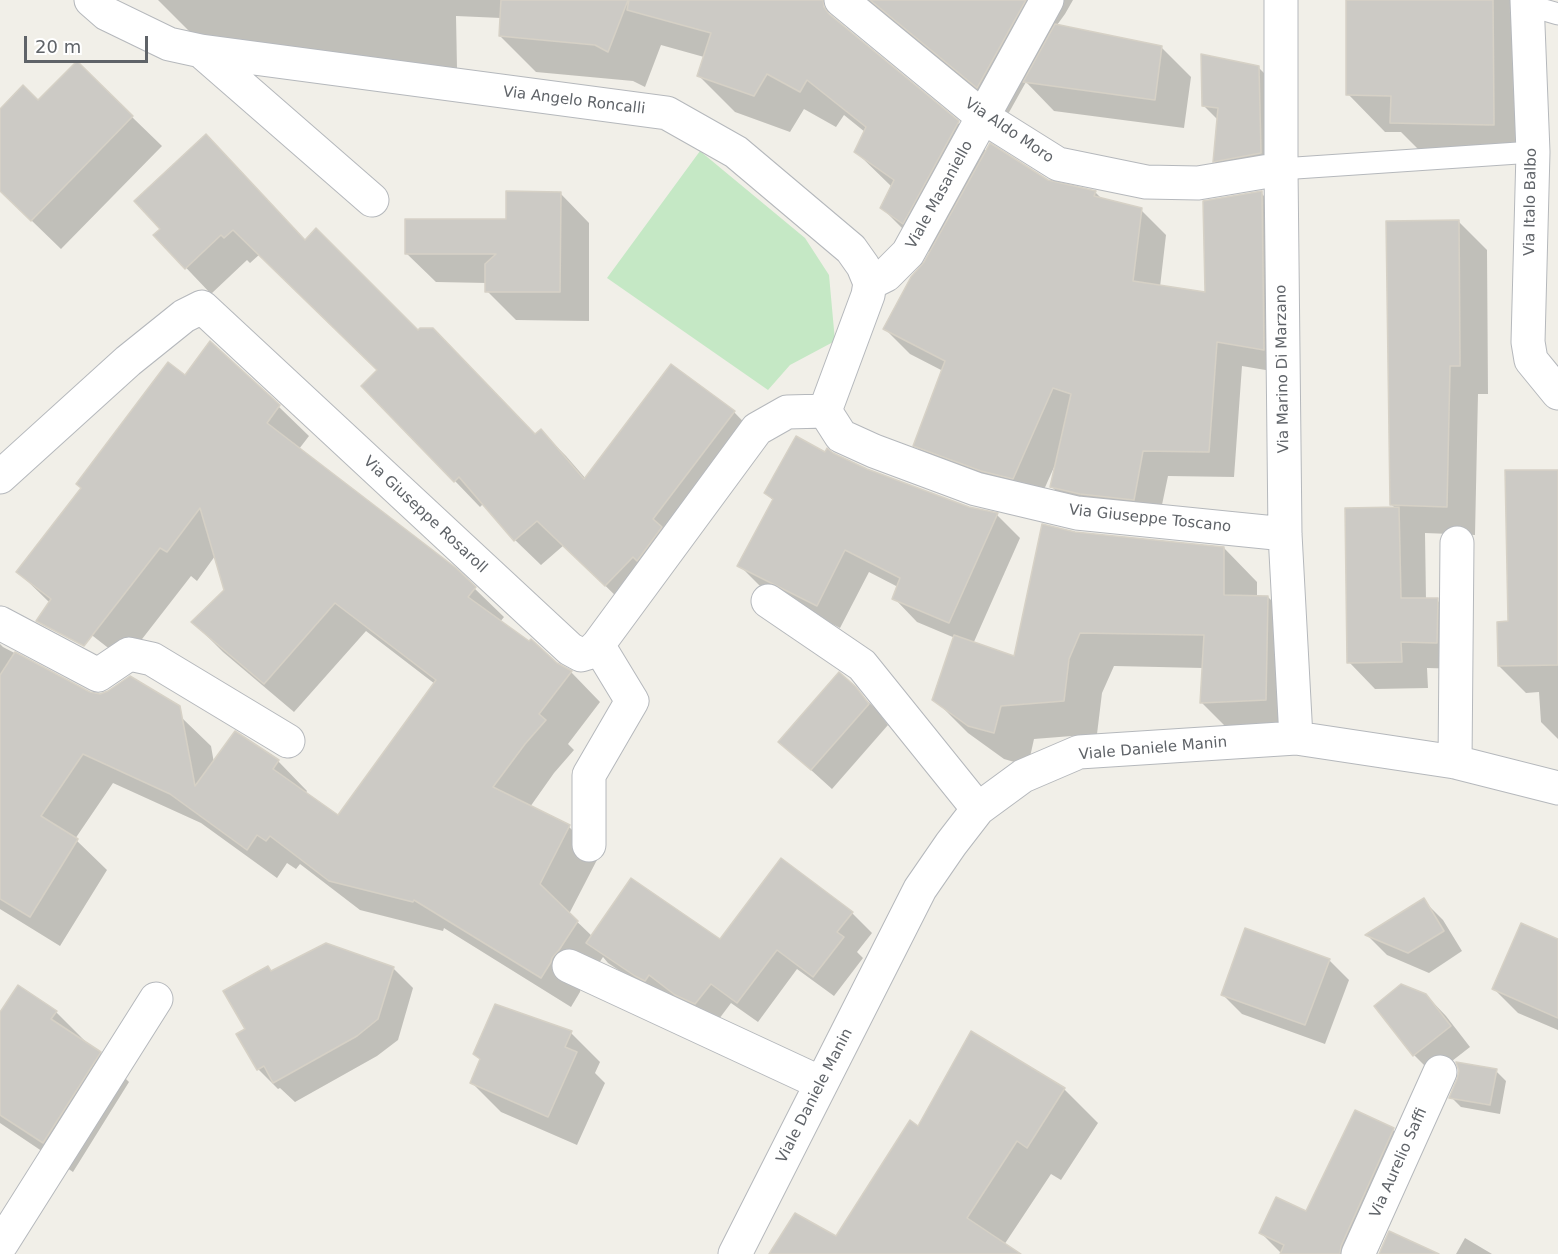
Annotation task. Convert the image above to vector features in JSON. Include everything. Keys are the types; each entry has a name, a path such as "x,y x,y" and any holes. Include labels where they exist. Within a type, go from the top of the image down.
{"street":[{"name":"Via Angelo Roncalli","path":"91,0 107,14 169,44 201,51 667,113 736,152 851,249 863,266 870,283"},
{"name":"Via Aldo Moro","path":"841,0 983,117 1058,164 1146,182 1198,183 1281,169"},
{"name":"Viale Masaniello","path":"870,283 886,275 908,253 1047,0"},
{"name":"Via Marino Di Marzano","path":"1281,0 1285,534 1296,738"},
{"name":"Via Italo Balbo","path":"1527,3 1533,152 1528,342 1531,360 1558,393"},
{"path":"201,51 372,200"},
{"path":"589,845 589,775 632,701 598,645 757,429 787,412 825,411 868,295 870,283"},
{"name":"Via Giuseppe Rosaroll","path":"0,477 128,361 183,316 201,307 570,650 581,655 591,652 598,645"},
{"name":"Via Giuseppe Toscano","path":"825,411 841,436 874,451 976,489 1077,513 1285,534"},
{"path":"1455,762 1456,543"},
{"path":"768,601 862,665 978,809"},
{"path":"0,623 98,675 129,654 152,659 288,741"},
{"name":"Viale Daniele Manin","path":"735,1254 921,889 978,809 1023,776 1080,752 1296,738 1455,762 1558,788"},
{"path":"569,966 821,1083"},
{"path":"7,1246 156,999"},
{"name":"Via Aurelio Saffi","path":"1358,1254 1440,1072"}],"lane":[{"path":"1527,3 1558,14"},
{"path":"1281,169 1533,152"}],"green space":[{"path":"700,151 805,238 829,275 835,341 790,365 768,390 607,278"}],"building":[{"path":"501,0 628,0 608,52 595,45 499,36"},
{"path":"629,0 823,0 824,7 829,14 959,121 903,224 880,208 894,180 854,152 866,127 807,80 800,92 767,74 754,96 697,76 711,33 627,10"},
{"path":"870,0 1026,0 977,88"},
{"path":"1346,0 1493,0 1494,125 1390,123 1391,96 1346,95"},
{"path":"1055,24 1162,46 1155,100 1023,82"},
{"path":"1201,54 1259,66 1261,153 1213,162 1218,108 1202,106"},
{"path":"77,61 133,116 31,221 0,191 0,109 23,85 38,100"},
{"path":"206,134 305,240 316,228 418,330 433,328 535,434 541,429 584,479 671,364 735,411 653,519 662,527 637,561 633,557 605,586 537,521 514,541 459,477 454,482 361,386 377,370 233,230 224,238 221,235 185,269 153,235 160,229 134,201"},
{"path":"990,143 1048,180 1096,191 1094,196 1142,208 1133,281 1205,292 1203,201 1262,191 1264,350 1217,342 1209,452 1143,451 1134,500 1080,494 1050,487 1071,394 1053,388 1013,479 981,471 913,446 945,361 883,329 911,277 924,262"},
{"path":"506,191 561,192 560,292 485,292 485,264 496,254 405,254 405,219 506,219"},
{"path":"1459,220 1460,366 1450,366 1447,507 1390,505 1386,221"},
{"path":"210,341 280,405 267,423 456,568 476,587 468,597 529,641 531,639 557,663 572,671 539,714 546,720 493,787 570,825 540,884 578,921 541,978 414,900 413,902 329,881 270,836 266,841 257,835 247,850 170,794 83,754 41,816 78,839 30,917 0,899 0,675 15,652 90,692 100,694 108,691 130,676 180,706 195,786 235,731 279,760 273,769 338,815 436,680 335,603 264,684 191,622 224,590 200,508 167,552 160,548 84,646 36,621 51,599 16,572 81,488 76,484 168,362 185,375"},
{"path":"796,436 825,452 827,448 867,469 969,507 998,513 949,623 892,599 900,578 845,550 817,606 737,566 773,499 764,493"},
{"path":"1505,470 1558,470 1558,665 1498,666 1497,622 1508,621"},
{"path":"1399,507 1401,598 1438,598 1437,643 1401,642 1402,662 1347,663 1345,508"},
{"path":"1042,524 1075,532 1224,547 1224,595 1268,596 1266,700 1200,703 1204,635 1080,633 1069,659 1064,701 1001,706 994,733 968,726 932,700 954,635 1014,656"},
{"path":"839,672 856,687 869,704 811,770 778,742"},
{"path":"781,858 853,912 837,932 844,937 813,977 777,950 737,1003 711,984 695,1004 675,995 649,975 645,981 635,976 586,943 631,878 720,939"},
{"path":"1424,898 1444,931 1408,953 1365,935"},
{"path":"1521,923 1558,939 1558,1018 1492,989"},
{"path":"1245,928 1330,959 1305,1025 1221,995"},
{"path":"326,943 394,967 378,1019 357,1036 273,1083 264,1066 257,1070 236,1034 245,1029 223,991 268,966 271,971"},
{"path":"1401,984 1426,994 1451,1026 1413,1056 1374,1006"},
{"path":"18,985 57,1011 51,1019 101,1052 43,1143 0,1115 0,1012"},
{"path":"495,1004 572,1031 565,1047 577,1052 548,1117 470,1083 480,1059 473,1054"},
{"path":"971,1031 1065,1088 1027,1148 1017,1141 967,1218 1021,1254 769,1254 795,1213 836,1236 910,1120 918,1126"},
{"path":"1456,1062 1497,1069 1490,1105 1449,1098 1459,1071"},
{"path":"1355,1110 1394,1128 1341,1246 1340,1254 1280,1254 1284,1245 1259,1233 1276,1197 1306,1211"},
{"path":"1389,1231 1439,1254 1379,1254"}]}
